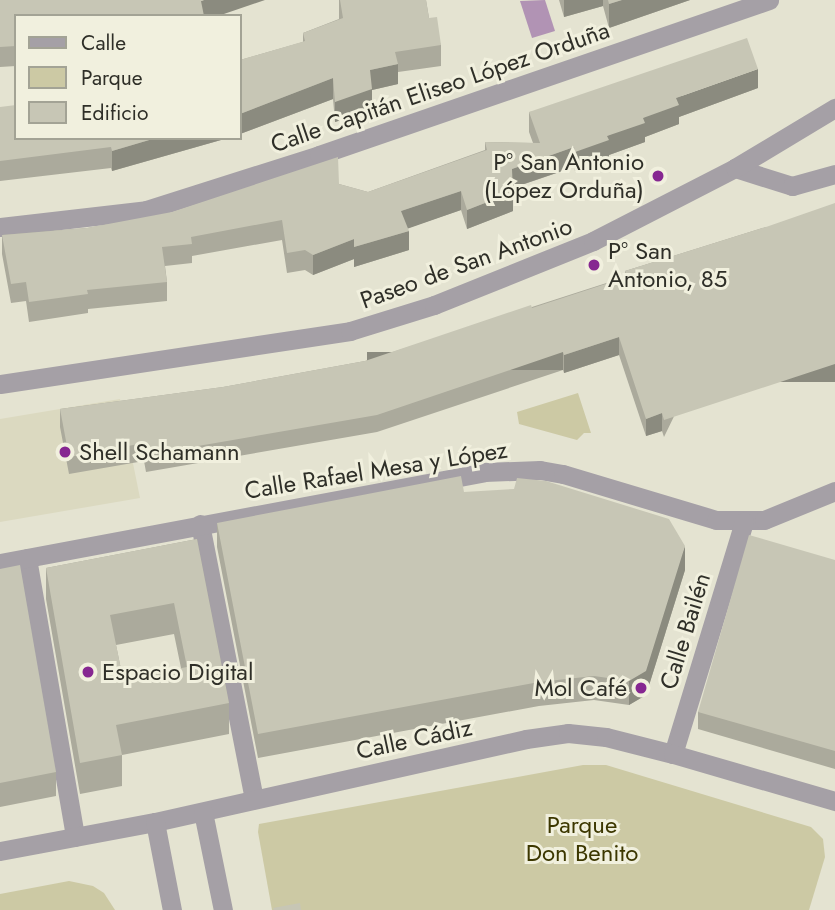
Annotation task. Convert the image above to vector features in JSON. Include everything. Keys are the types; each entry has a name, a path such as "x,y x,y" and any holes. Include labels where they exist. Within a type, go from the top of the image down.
{"street":[{"name":"Calle Capitán Eliseo López Orduña","path":"0,227 146,210 318,155 769,0"},
{"name":"Paseo de San Antonio","path":"0,384 350,331 434,305 593,242 735,167 835,108"},
{"path":"735,167 792,186 835,174"},
{"name":"Calle Rafael Mesa y López","path":"0,563 484,471 540,470 716,520 744,522 764,520 835,491"},
{"name":"Calle Bailén","path":"673,754 744,522"},
{"path":"200,524 254,799"},
{"path":"27,558 75,837"},
{"name":"Calle Cádiz","path":"0,851 155,822 568,733 606,737 673,754 835,801"},
{"path":"203,812 223,910"},
{"path":"155,822 172,910"}],"shaded area":[{"path":"545,0 555,31 532,38 520,1"},
{"name":"Shell Schamann","path":"120,399 140,498 0,522 0,419"}],"green space":[{"path":"578,393 591,433 584,433 577,440 519,424 517,412"},
{"name":"Parque Don Benito","path":"583,765 606,765 811,827 823,839 825,857 809,910 272,910 258,832 259,824"},
{"path":"69,881 93,886 104,893 115,910 0,910 0,894"}],"building":[{"path":"0,0 204,0 201,1 204,14 14,14 14,46 0,47"},
{"path":"340,0 426,0 429,18 437,17 441,45 395,52 398,64 370,70 372,89 335,102 333,78 242,113 242,59 305,41 303,33 343,18"},
{"path":"747,38 758,69 676,98 679,105 643,118 645,123 607,136 609,140 575,152 574,147 512,169 513,192 467,210 461,191 401,211 409,231 354,247 354,239 313,255 305,250 287,253 282,220 191,237 192,244 162,247 167,282 87,290 88,294 29,302 26,282 11,284 2,235 87,228 172,212 338,157 339,184 368,192 487,150 485,142 540,143 529,112"},
{"path":"14,105 14,140 149,140 112,151 111,147 0,161 0,107"},
{"path":"835,203 835,364 664,420 662,413 646,419 619,337 564,355 563,352 377,415 146,455 144,443 69,457 60,409 223,387 365,361 531,305 532,308 627,277 625,271"},
{"path":"461,476 464,492 514,489 517,478 546,481 669,519 685,546 646,671 629,681 594,676 539,682 258,734 217,523"},
{"path":"749,535 835,560 835,751 698,712"},
{"name":"Espacio Digital","path":"197,539 229,703 116,725 122,755 80,763 46,568","holes":["174,603 187,667 123,679 110,615"]},
{"path":"20,565 56,772 0,783 0,569"},
{"path":"300,903 301,910 273,908"}],"place":[{"name":"Pº San Antonio (López Orduña)","path":"658,176"},
{"name":"Pº San Antonio, 85","path":"594,265"},
{"name":"Shell Schamann","path":"65,452"},
{"name":"Espacio Digital","path":"88,672"},
{"name":"Mol Café","path":"641,688"}]}
